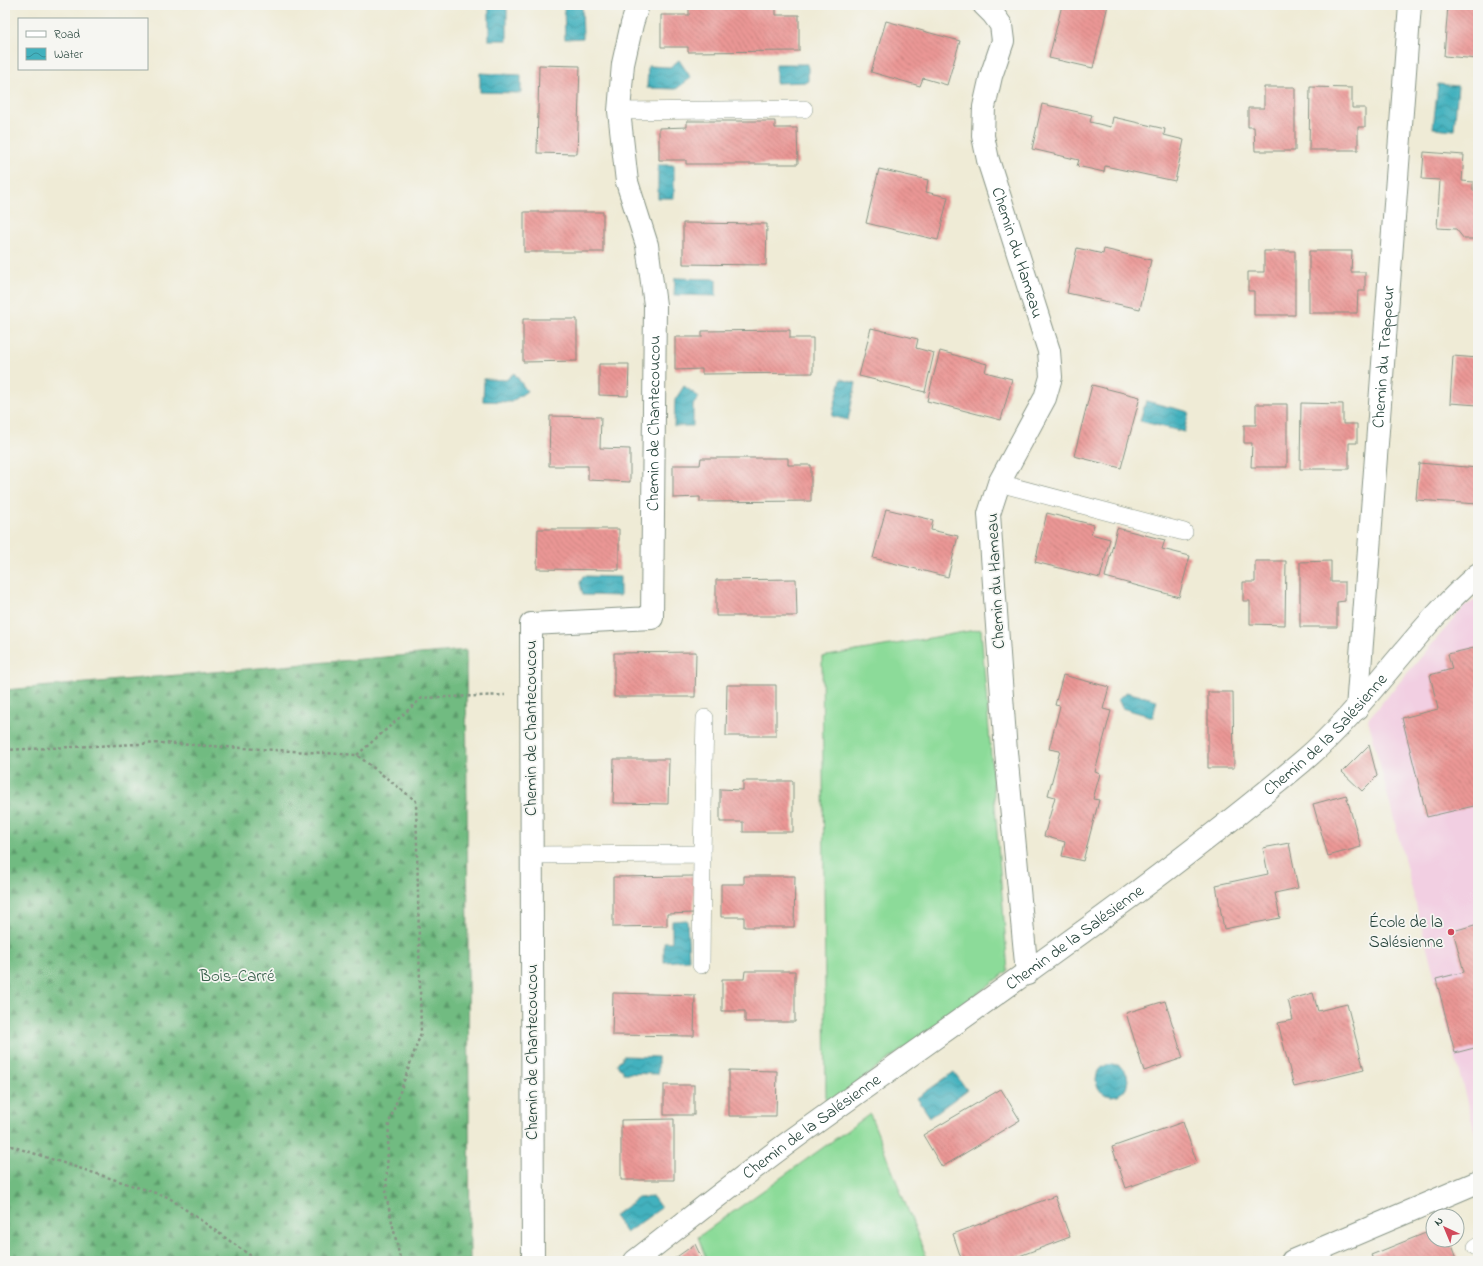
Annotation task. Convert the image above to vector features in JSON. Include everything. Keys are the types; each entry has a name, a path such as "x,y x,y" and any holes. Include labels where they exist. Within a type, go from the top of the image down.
{"street":[{"name":"Chemin de Chantecoucou","path":"533,1261 531,624 652,618 655,305 647,245 627,182 619,111 623,64 638,5"},
{"name":"Chemin du Hameau","path":"984,5 1001,25 1003,41 991,76 984,107 983,136 988,160 1049,351 1051,377 1045,398 999,483 989,514 1006,752 1027,974"},
{"name":"Chemin du Trappeur","path":"1357,708 1410,5"},
{"name":"Chemin de la Salésienne","path":"635,1261 794,1139 1027,974 1149,884 1244,810 1306,759 1357,708 1432,618 1478,574"},
{"path":"1292,1261 1478,1182"}],"lane":[{"path":"619,111 804,109"},
{"path":"999,483 1184,532"},
{"path":"701,965 705,718"},
{"path":"531,855 702,854"}],"path":[{"path":"357,755 422,698 531,694"},
{"path":"5,750 161,743 357,755 416,801 421,1033 388,1123 386,1195 400,1258 398,1261"},
{"path":"5,1144 168,1197 258,1261"}],"shaded area":[{"name":"École de la Salésienne","path":"1478,599 1478,1145 1368,719 1465,606"}],"green space":[{"path":"981,629 1008,971 826,1106 822,657"},
{"name":"Bois-Carré","path":"466,650 470,1261 5,1261 5,690"},
{"path":"870,1114 928,1261 707,1261 698,1237"}],"water":[{"path":"489,5 507,5 507,40 489,40"},
{"path":"564,5 582,5 583,38 565,39"},
{"path":"679,60 691,78 676,89 647,88 648,66 670,67"},
{"path":"776,64 808,64 808,82 776,83"},
{"path":"480,73 521,75 521,93 480,92"},
{"path":"1438,84 1458,86 1454,130 1433,128"},
{"path":"658,165 674,165 674,198 658,198"},
{"path":"675,278 716,279 716,296 674,295"},
{"path":"514,373 527,391 511,402 483,401 484,379 506,380"},
{"path":"841,379 856,383 848,420 832,416"},
{"path":"684,386 699,397 693,405 693,426 674,426 675,400"},
{"path":"1146,401 1189,412 1184,432 1140,421"},
{"path":"583,576 620,577 620,596 583,595 580,583"},
{"path":"1126,692 1157,700 1153,717 1122,708 1118,699 1125,695"},
{"path":"687,920 689,960 664,962 664,942 672,942 672,921"},
{"path":"623,1056 658,1057 658,1074 623,1073 623,1070 619,1068 617,1064 623,1059"},
{"path":"1109,1064 1115,1064 1125,1071 1128,1080 1127,1086 1121,1093 1115,1096 1109,1096 1099,1089 1096,1083 1096,1077 1103,1067"},
{"path":"954,1072 967,1090 930,1117 917,1098"},
{"path":"653,1197 661,1208 626,1233 614,1216 638,1198"}],"building":[{"path":"1062,5 1108,5 1093,68 1049,58"},
{"path":"1448,5 1478,5 1478,59 1444,56"},
{"path":"689,8 776,8 776,15 799,15 799,51 688,52 688,47 661,47 661,15 689,15"},
{"path":"886,21 960,41 947,85 923,78 920,86 871,72"},
{"path":"539,65 580,66 577,154 537,153"},
{"path":"1264,87 1295,87 1295,151 1255,151 1254,127 1248,127 1248,108 1264,108"},
{"path":"1310,87 1352,88 1352,108 1365,108 1365,127 1358,127 1358,150 1309,150"},
{"path":"1042,104 1092,115 1090,122 1111,127 1113,117 1165,129 1164,135 1184,140 1175,181 1105,166 1104,172 1077,166 1079,160 1032,149"},
{"path":"687,121 775,121 775,128 797,128 798,164 686,164 686,160 659,160 659,128 687,127"},
{"path":"1424,152 1464,155 1462,181 1473,182 1473,191 1478,192 1478,239 1464,239 1456,229 1437,228 1440,180 1422,179"},
{"path":"879,169 928,180 926,192 948,197 938,240 866,223"},
{"path":"524,212 603,212 603,252 524,252"},
{"path":"683,223 767,224 766,265 683,264"},
{"path":"1077,248 1103,254 1104,249 1151,260 1140,309 1067,293"},
{"path":"1264,251 1295,251 1295,315 1254,315 1254,291 1248,291 1248,272 1264,272"},
{"path":"1309,251 1352,251 1351,272 1365,272 1365,291 1358,291 1357,313 1309,313"},
{"path":"523,319 577,319 577,361 523,362"},
{"path":"871,328 918,339 916,348 934,353 925,392 859,376"},
{"path":"790,330 790,338 813,338 813,373 702,374 702,369 675,370 675,337 702,337 702,331"},
{"path":"940,351 987,364 985,372 1012,379 1001,420 927,401"},
{"path":"1453,356 1478,358 1478,405 1450,403"},
{"path":"599,364 629,364 628,396 599,395"},
{"path":"1092,385 1140,397 1121,468 1074,456"},
{"path":"1301,403 1343,404 1343,424 1357,424 1357,443 1349,443 1349,469 1300,469"},
{"path":"1256,404 1287,404 1287,467 1251,467 1252,443 1244,443 1244,425 1256,425"},
{"path":"550,416 601,417 600,448 630,449 630,482 588,480 588,466 549,466"},
{"path":"701,458 788,458 788,465 811,465 811,501 700,502 700,497 673,498 673,465 700,465"},
{"path":"1419,463 1478,468 1478,504 1416,500"},
{"path":"886,509 933,520 931,530 958,536 948,577 873,558"},
{"path":"1047,513 1094,525 1091,534 1110,539 1100,578 1035,562"},
{"path":"1117,528 1165,540 1162,549 1190,556 1179,597 1105,577"},
{"path":"538,529 619,529 619,570 537,569"},
{"path":"1255,561 1286,561 1285,625 1250,624 1250,601 1243,601 1243,582 1255,582"},
{"path":"1331,561 1331,582 1345,582 1345,601 1337,602 1337,627 1300,627 1300,562"},
{"path":"796,579 797,616 716,616 716,580"},
{"path":"1478,647 1478,805 1427,817 1402,718 1438,709 1430,675 1452,669 1448,654"},
{"path":"696,652 695,697 614,697 614,653"},
{"path":"1063,675 1109,687 1103,709 1111,711 1095,772 1100,774 1093,799 1099,800 1083,861 1062,856 1065,842 1044,836 1055,797 1048,795 1060,751 1049,749 1060,706 1055,705"},
{"path":"727,685 776,685 776,736 726,736"},
{"path":"1208,692 1233,692 1234,768 1208,768"},
{"path":"1369,745 1377,776 1362,791 1342,772"},
{"path":"614,759 669,759 668,804 613,803"},
{"path":"743,781 793,781 793,832 743,832 743,822 720,822 720,789 743,790"},
{"path":"1346,795 1361,847 1328,856 1313,804"},
{"path":"1289,843 1298,888 1275,893 1280,918 1224,929 1216,885 1268,874 1263,848"},
{"path":"694,876 694,913 667,914 667,926 613,927 613,877"},
{"path":"744,876 795,876 794,927 744,927 744,917 721,917 721,884 744,884"},
{"path":"1478,924 1478,1047 1455,1053 1436,979 1464,972 1453,931"},
{"path":"745,971 795,971 795,1022 745,1022 745,1011 722,1011 722,979 744,979"},
{"path":"613,993 695,995 694,1036 612,1035"},
{"path":"1313,993 1318,1011 1347,1004 1364,1070 1294,1087 1278,1023 1293,1020 1288,1000"},
{"path":"1165,1001 1183,1058 1144,1071 1126,1013"},
{"path":"729,1070 777,1071 776,1116 729,1116"},
{"path":"664,1085 694,1085 694,1115 664,1115"},
{"path":"1001,1089 1020,1120 942,1167 923,1135"},
{"path":"674,1119 674,1180 621,1180 621,1120"},
{"path":"1183,1122 1197,1163 1126,1188 1112,1147"},
{"path":"1055,1196 1070,1237 1006,1261 962,1261 953,1234"},
{"path":"1425,1233 1425,1248 1453,1248 1458,1261 1374,1261 1371,1255"},
{"path":"695,1244 703,1261 671,1261"}],"place":[{"name":"École de la Salésienne","path":"1451,932"}]}
